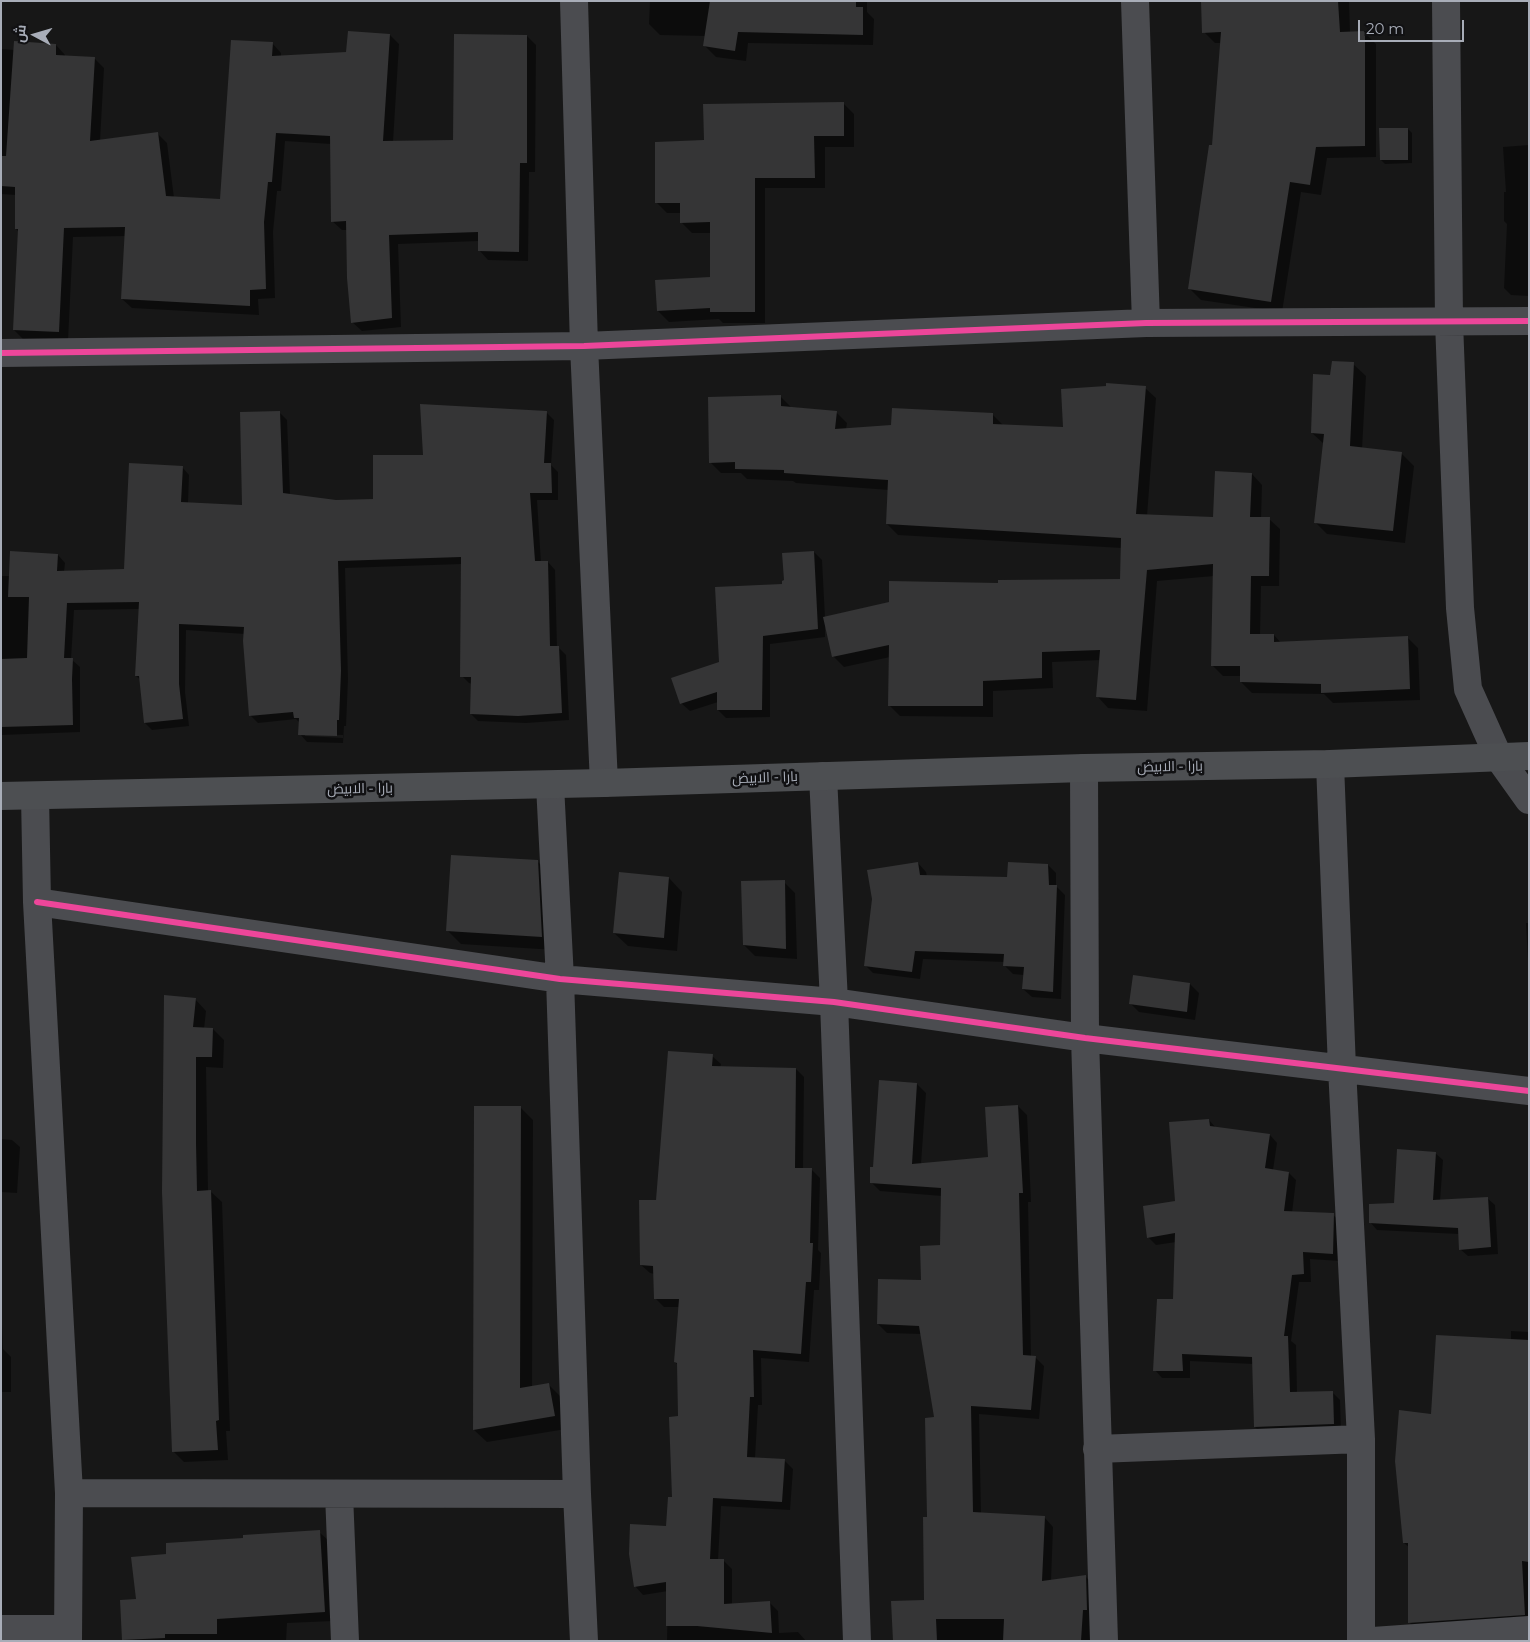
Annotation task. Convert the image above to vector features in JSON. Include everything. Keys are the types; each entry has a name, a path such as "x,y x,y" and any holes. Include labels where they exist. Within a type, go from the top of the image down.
{"main road":[{"name":"بارا - الابيض","path":"1,796 550,785 1084,768 1330,764 1529,756"}],"street":[{"path":"574,1 584,346 604,783"},
{"path":"1135,1 1146,323"},
{"path":"1446,1 1449,322 1460,608 1468,689 1499,758 1529,800"},
{"path":"1,353 584,346 1146,323 1529,321"},
{"path":"1330,764 1342,1068 1361,1439 1361,1641"},
{"path":"1084,768 1085,1038 1104,1641"},
{"path":"823,776 834,1002 857,1641"},
{"path":"550,785 560,979 577,1494 584,1641"},
{"path":"1,1629 68,1635 69,1493 37,902 35,796"},
{"path":"37,902 560,979 834,1002 1085,1038 1529,1091"},
{"path":"1097,1449 1361,1439"},
{"path":"69,1493 577,1494"},
{"path":"339,1494 345,1641"},
{"path":"1373,1641 1529,1630"}],"building":[{"path":"710,1 856,1 856,7 863,7 863,35 738,32 735,51 703,46"},
{"path":"1201,1 1338,1 1340,32 1365,31 1365,146 1316,147 1310,185 1290,182 1271,302 1188,289 1209,145 1212,145 1221,32 1202,33"},
{"path":"348,31 390,34 383,141 453,140 454,34 527,35 527,163 520,163 519,252 478,251 478,232 389,235 392,318 351,323 347,278 346,221 331,222 330,136 276,133 272,182 268,182 264,222 266,289 250,290 250,306 121,299 125,227 64,228 59,332 13,330 18,229 15,229 15,187 1,186 1,156 6,156 14,41 56,44 56,55 95,57 90,141 158,132 166,196 220,199 231,40 273,42 272,56 346,52"},
{"path":"844,102 844,136 814,136 815,178 755,178 755,312 710,312 710,308 657,311 655,280 710,277 710,222 680,223 680,203 655,203 655,142 704,140 703,104"},
{"path":"1379,128 1408,128 1408,160 1380,160"},
{"path":"1332,361 1354,362 1350,446 1402,452 1393,531 1314,523 1324,434 1311,433 1313,374 1330,375"},
{"path":"1106,383 1146,386 1136,514 1213,517 1215,471 1252,473 1250,517 1270,517 1269,576 1251,576 1250,634 1274,634 1274,642 1408,636 1410,689 1321,693 1321,684 1240,682 1240,666 1211,666 1213,564 1147,570 1136,700 1096,697 1100,650 1042,652 1042,678 983,681 983,706 888,706 889,645 832,657 823,617 889,602 889,581 998,583 998,580 1120,579 1121,538 886,524 888,480 784,473 784,470 735,469 735,462 709,463 708,397 781,395 781,406 837,411 835,429 891,425 892,408 993,413 993,424 1063,427 1061,389 1106,386"},
{"path":"420,404 547,411 544,463 551,463 552,493 530,493 535,561 548,561 550,646 559,646 562,713 518,716 470,714 471,677 460,677 461,557 338,561 341,671 337,736 298,735 299,718 294,718 293,712 249,716 243,641 244,627 179,624 179,684 183,719 144,723 139,676 135,676 139,602 67,603 64,658 73,658 73,725 1,727 1,659 27,658 29,597 8,597 10,551 58,554 57,571 124,569 129,463 183,466 181,502 242,505 240,412 280,411 283,493 336,500 373,499 373,455 423,455"},
{"path":"814,551 818,629 763,636 762,710 717,710 717,692 680,704 671,678 719,662 715,587 782,584 784,580 782,553"},
{"path":"451,855 538,860 542,937 446,931"},
{"path":"918,862 920,875 1007,877 1008,862 1048,864 1049,885 1057,885 1053,992 1022,989 1024,967 1003,966 1004,954 915,951 912,972 864,966 872,899 867,870"},
{"path":"619,872 669,877 664,938 613,933"},
{"path":"785,880 786,949 743,945 741,881"},
{"path":"1133,975 1190,983 1187,1012 1129,1004"},
{"path":"164,995 196,998 193,1027 213,1028 212,1057 196,1057 196,1143 197,1191 211,1190 219,1420 216,1421 218,1450 172,1452 162,1192"},
{"path":"668,1051 713,1054 712,1066 796,1068 795,1168 812,1168 810,1243 813,1243 811,1282 806,1282 801,1354 753,1350 754,1397 750,1397 747,1457 785,1459 782,1502 713,1498 710,1559 724,1559 724,1604 770,1601 772,1633 697,1626 666,1626 666,1582 634,1587 629,1554 630,1524 666,1526 668,1497 672,1497 669,1417 678,1416 677,1363 674,1362 679,1299 654,1299 653,1266 640,1265 639,1200 656,1200"},
{"path":"879,1080 917,1083 912,1164 988,1157 985,1107 1018,1105 1023,1193 1019,1193 1023,1355 1036,1356 1031,1410 971,1406 973,1512 1045,1516 1042,1581 1086,1575 1087,1610 1083,1610 1081,1641 1003,1641 1004,1619 936,1619 937,1641 893,1641 891,1601 924,1600 923,1517 927,1517 925,1418 934,1417 919,1326 877,1324 878,1279 921,1280 920,1246 940,1245 941,1188 870,1183 870,1167 873,1167"},
{"path":"474,1106 521,1106 520,1388 549,1383 555,1416 473,1430"},
{"path":"1209,1119 1210,1126 1270,1134 1265,1168 1289,1172 1284,1211 1334,1213 1333,1254 1303,1252 1304,1274 1292,1275 1284,1336 1288,1336 1290,1392 1333,1391 1334,1424 1254,1427 1252,1357 1182,1354 1183,1371 1153,1371 1157,1299 1173,1299 1175,1233 1147,1238 1143,1206 1175,1201 1169,1122"},
{"path":"1397,1149 1436,1152 1433,1200 1488,1197 1491,1247 1459,1250 1458,1228 1369,1223 1369,1204 1394,1203"},
{"path":"1436,1335 1529,1340 1529,1562 1522,1561 1525,1615 1408,1623 1408,1543 1403,1543 1395,1461 1399,1410 1431,1414"},
{"path":"320,1530 325,1612 217,1619 217,1634 165,1634 165,1638 122,1640 120,1600 136,1599 131,1557 166,1554 166,1543"}],"cycle path":[{"path":"1,353 584,346 1146,323 1529,321"},
{"path":"37,902 560,979 834,1002 1085,1038 1529,1091"}]}
